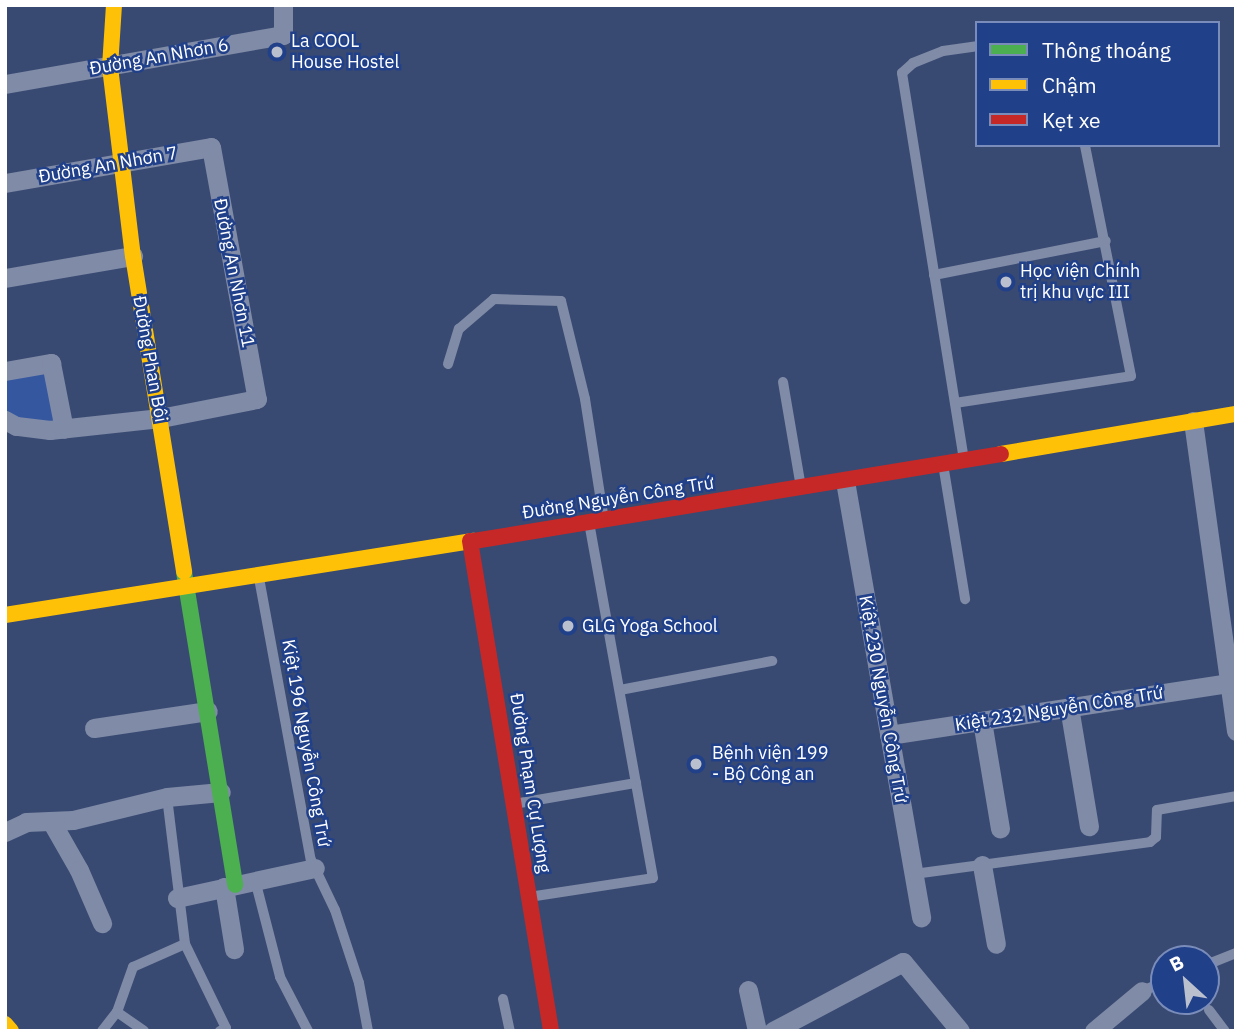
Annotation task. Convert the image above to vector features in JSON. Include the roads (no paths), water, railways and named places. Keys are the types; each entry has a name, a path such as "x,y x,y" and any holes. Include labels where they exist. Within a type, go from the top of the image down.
{"street":[{"name":"Đường Phan Bôi","path":"114,5 110,67 133,256 221,792 229,886"},
{"name":"Đường An Nhơn 6","path":"5,84 282,35 283,5"},
{"name":"Đường An Nhơn 7","path":"5,183 211,147"},
{"name":"Đường An Nhơn 11","path":"160,418 257,399 211,147"},
{"path":"5,278 133,256"},
{"path":"5,371 51,362 64,429"},
{"name":"Đường Nguyễn Công Trứ","path":"5,615 189,589 1236,414"},
{"path":"5,420 16,426 64,429 160,418"},
{"path":"1193,421 1232,682 1236,731"},
{"name":"Kiệt 230 Nguyễn Công Trứ","path":"845,481 921,917"},
{"name":"Đường Phạm Cự Lượng","path":"470,541 551,1031"},
{"name":"Kiệt 232 Nguyễn Công Trứ","path":"889,735 1232,682"},
{"path":"1069,707 1089,826"},
{"path":"94,728 208,711"},
{"path":"982,721 1000,829"},
{"path":"5,832 26,822 73,820 167,797 221,792"},
{"path":"51,821 79,870 102,923"},
{"path":"982,865 996,944"},
{"path":"177,898 315,868"},
{"path":"229,886 234,949"},
{"path":"773,1031 903,962 960,1031"},
{"path":"748,990 757,1031"},
{"path":"1094,1031 1142,992"},
{"path":"5,1024 11,1031"}],"lane":[{"path":"964,460 902,73 913,63 943,51 975,46"},
{"path":"955,404 1131,376 1085,147"},
{"path":"934,275 1106,241"},
{"path":"448,364 459,329 494,299 561,301 585,399 597,522 620,690 653,878 529,897"},
{"path":"783,382 801,488"},
{"path":"943,464 965,599"},
{"name":"Kiệt 196 Nguyễn Công Trứ","path":"259,577 315,868 335,909 359,983 367,1030"},
{"path":"620,690 772,661"},
{"path":"513,804 636,783"},
{"path":"914,874 1150,842 1156,837 1157,810 1236,796"},
{"path":"167,797 177,898 185,944 226,1028 220,1031"},
{"path":"256,880 279,977 308,1031"},
{"path":"102,1031 117,1012 133,967 185,944"},
{"path":"1142,992 1150,988"},
{"path":"503,999 510,1031"},
{"path":"117,1012 144,1031"},
{"path":"1213,1015 1225,1031"}],"place":[{"name":"La COOL House Hostel","path":"277,52"},
{"name":"Học viện Chính trị khu vực III","path":"1006,282"},
{"name":"GLG Yoga School","path":"568,626"},
{"name":"Bệnh viện 199 - Bộ Công an","path":"696,764"}]}
